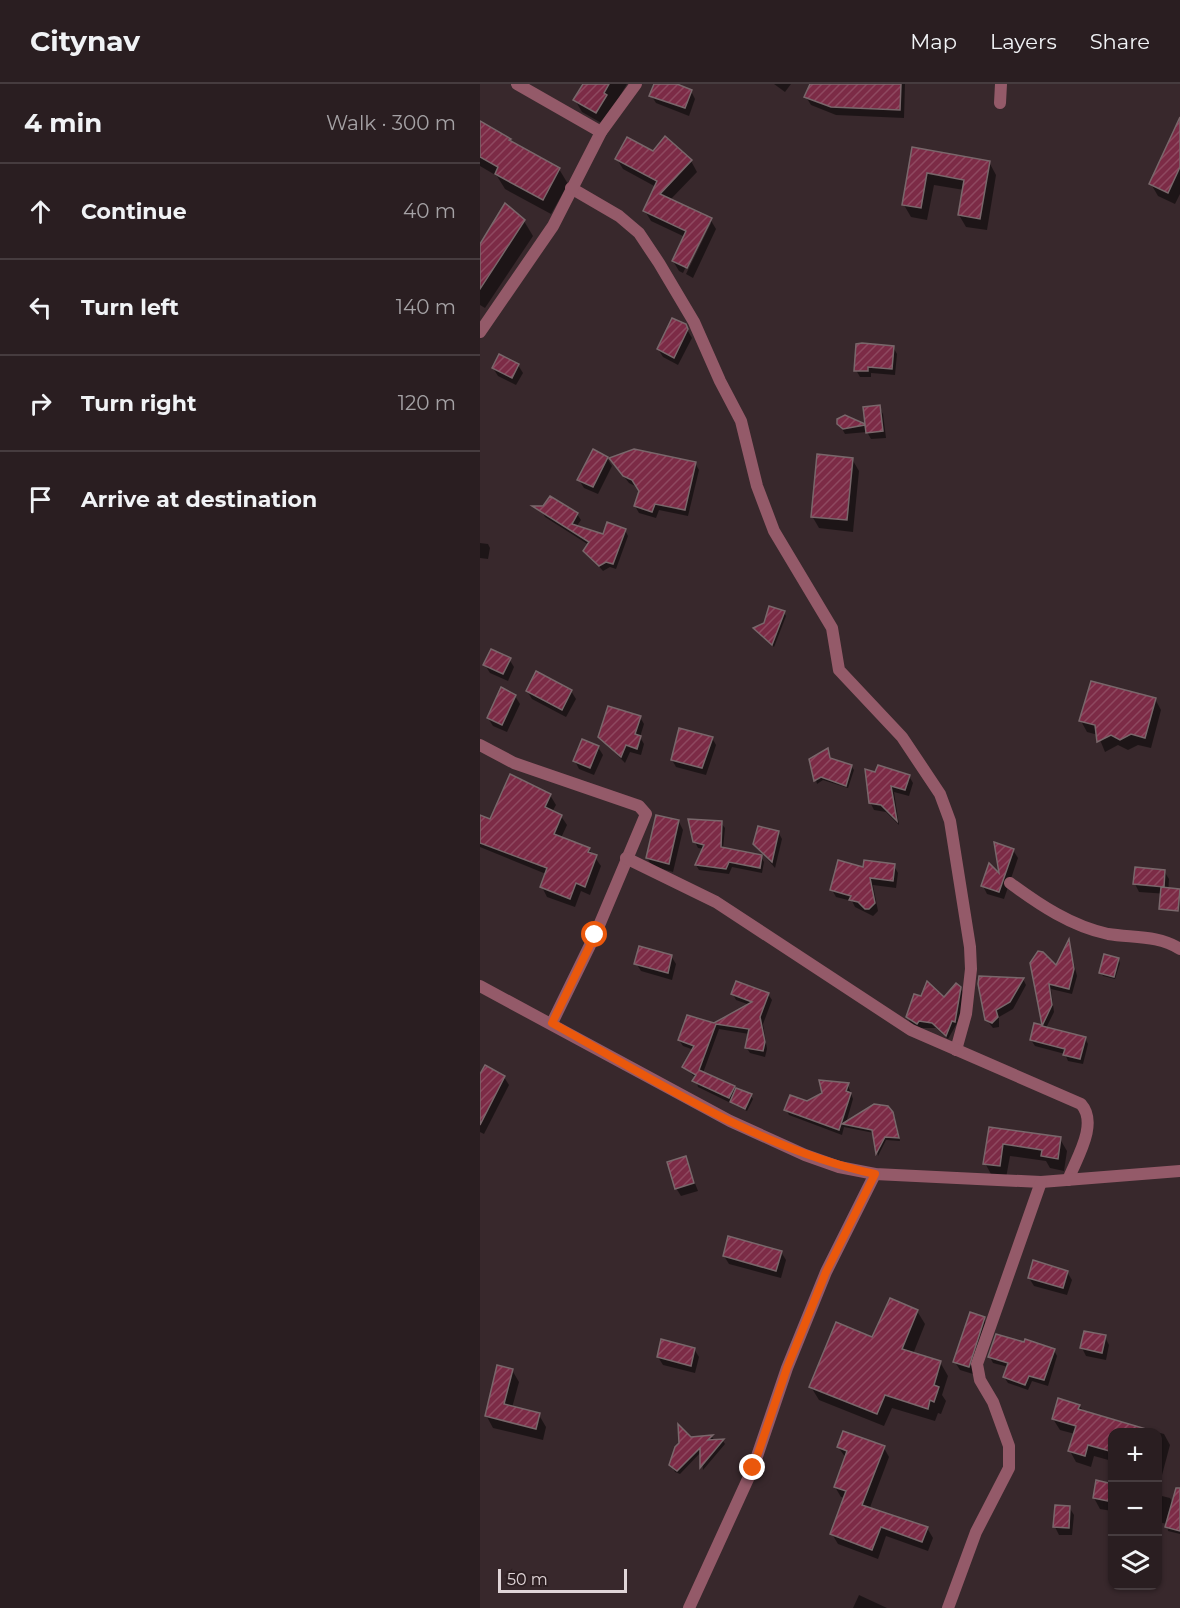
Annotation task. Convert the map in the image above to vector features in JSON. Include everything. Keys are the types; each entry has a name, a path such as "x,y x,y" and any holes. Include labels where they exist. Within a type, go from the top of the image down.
{"street":[{"path":"517,84 601,132"},
{"path":"480,332 553,226 601,132 636,84"},
{"path":"1000,103 1001,84"},
{"path":"571,188 619,216 639,233 659,263 694,322 720,381 741,421 757,486 774,531 832,628 839,670 902,737 940,794 950,820 971,969 966,1014 956,1050"},
{"path":"480,745 514,763 639,806 646,814 595,935 552,1023"},
{"path":"626,858 716,902 911,1030 1081,1104 1087,1111 1088,1129 1068,1180"},
{"path":"1010,883 1074,924 1108,934 1169,942 1180,949"},
{"path":"480,986 758,1135 839,1167 875,1174 1041,1182 1180,1170"},
{"path":"689,1608 753,1468 787,1368 826,1272 875,1174"},
{"path":"948,1608 976,1532 1008,1468 1008,1446 993,1402 980,1380 977,1364 1041,1182"}],"building":[{"path":"583,84 609,84 604,93 607,95 596,113 573,100"},
{"path":"654,84 677,84 692,90 685,108 649,96"},
{"path":"810,84 901,84 900,110 831,107 804,97"},
{"path":"1180,117 1180,167 1168,193 1149,184"},
{"path":"480,121 560,168 543,200 495,174 498,167 480,157"},
{"path":"665,136 692,160 660,194 712,218 687,268 672,261 686,231 643,211 657,181 615,159 627,137 653,151"},
{"path":"912,147 990,161 980,219 958,215 964,180 927,173 921,208 902,205"},
{"path":"505,203 525,220 480,289 480,244"},
{"path":"672,318 686,324 688,329 674,358 657,349"},
{"path":"856,344 894,346 892,369 868,367 868,371 854,371"},
{"path":"499,354 519,364 512,378 492,368"},
{"path":"880,405 883,431 866,433 865,425 843,429 837,424 837,419 845,415 865,424 863,407"},
{"path":"593,449 608,457 593,487 577,480"},
{"path":"634,449 696,462 685,510 655,504 652,512 634,506 639,491 632,480 623,476 609,458"},
{"path":"817,454 853,458 847,520 811,517"},
{"path":"550,496 578,513 572,524 603,534 607,522 626,529 613,564 606,562 599,566 583,551 589,542 532,506 543,506"},
{"path":"769,606 785,611 772,645 753,628 764,623"},
{"path":"491,649 511,658 503,674 483,665"},
{"path":"536,671 572,690 562,710 526,691"},
{"path":"1091,681 1156,698 1145,738 1131,734 1120,740 1111,735 1097,742 1095,725 1079,721"},
{"path":"501,687 516,695 502,725 487,718"},
{"path":"608,706 641,716 635,734 641,736 637,749 626,745 621,757 598,737"},
{"path":"679,728 713,737 702,768 671,760"},
{"path":"582,739 599,746 590,768 573,761"},
{"path":"828,748 830,758 852,765 846,786 821,777 814,781 809,759"},
{"path":"878,765 910,775 905,790 891,786 897,821 881,805 869,803 865,769 875,772"},
{"path":"510,774 551,794 545,807 562,815 554,834 590,848 588,852 597,855 585,887 576,883 570,899 540,887 547,868 480,843 480,815 490,819"},
{"path":"656,815 679,820 669,864 646,858"},
{"path":"688,819 722,821 721,847 762,855 760,868 729,862 726,869 695,865 704,845 693,842"},
{"path":"758,826 779,831 772,862 753,844"},
{"path":"994,842 1014,849 999,892 981,886 989,863 999,873"},
{"path":"838,860 863,867 864,860 895,864 893,881 870,878 875,903 869,909 865,909 858,902 849,900 851,896 830,890"},
{"path":"1135,867 1165,870 1164,887 1133,884"},
{"path":"1161,887 1180,889 1178,911 1159,909"},
{"path":"1069,939 1074,969 1069,989 1049,984 1052,1005 1042,1026 1086,1037 1080,1059 1063,1055 1065,1049 1030,1040 1034,1023 1042,1025 1030,963 1038,951 1043,952 1056,965"},
{"path":"639,946 672,955 668,973 634,964"},
{"path":"1104,954 1119,958 1114,977 1099,973"},
{"path":"979,976 1024,978 1010,1002 996,1010 998,1017 992,1023 985,1020 978,984"},
{"path":"736,981 769,993 760,1017 765,1042 763,1051 745,1048 749,1029 716,1024 699,1070 735,1086 729,1098 692,1081 696,1075 682,1067 694,1046 678,1040 687,1015 714,1023 752,1002 731,994"},
{"path":"927,981 944,997 956,983 961,987 955,1022 952,1021 946,1036 932,1023 919,1021 917,1024 906,1017 914,994 921,996"},
{"path":"485,1065 505,1076 480,1125 480,1074"},
{"path":"819,1080 849,1083 846,1091 851,1093 839,1130 784,1110 790,1095 807,1101 822,1093"},
{"path":"736,1088 752,1094 745,1109 730,1102"},
{"path":"874,1104 888,1106 893,1112 899,1138 885,1137 876,1154 872,1130 842,1124"},
{"path":"989,1127 1061,1137 1058,1159 1041,1156 1042,1150 1003,1144 1000,1166 983,1164"},
{"path":"686,1156 694,1183 675,1189 667,1162"},
{"path":"728,1236 782,1251 776,1271 723,1256"},
{"path":"1033,1260 1068,1271 1063,1288 1028,1278"},
{"path":"890,1298 918,1310 902,1349 941,1361 934,1385 939,1387 934,1402 930,1400 928,1409 885,1395 877,1414 809,1387 836,1322 872,1337"},
{"path":"970,1312 985,1317 969,1367 953,1362"},
{"path":"1084,1331 1106,1335 1102,1353 1080,1348"},
{"path":"996,1334 1024,1342 1025,1339 1055,1349 1044,1380 1029,1376 1025,1385 1003,1377 1008,1363 988,1357"},
{"path":"661,1339 695,1348 691,1366 657,1357"},
{"path":"497,1365 513,1369 504,1404 540,1413 536,1429 485,1416"},
{"path":"1058,1398 1080,1405 1078,1409 1143,1428 1108,1428 1108,1451 1088,1445 1085,1456 1068,1451 1076,1426 1052,1419"},
{"path":"678,1424 691,1437 713,1435 708,1440 724,1439 700,1468 700,1448 677,1471 669,1465 675,1447 679,1443"},
{"path":"843,1431 885,1446 862,1505 928,1527 922,1542 881,1527 872,1550 830,1534 846,1491 834,1487 847,1451 837,1447"},
{"path":"1096,1480 1108,1483 1108,1501 1093,1498"},
{"path":"1176,1488 1180,1488 1180,1531 1165,1527"},
{"path":"1055,1505 1070,1506 1069,1528 1053,1527"}],"route":[{"path":"595,935 552,1023 758,1135 839,1167 875,1174 826,1272 787,1368 753,1468"}]}
